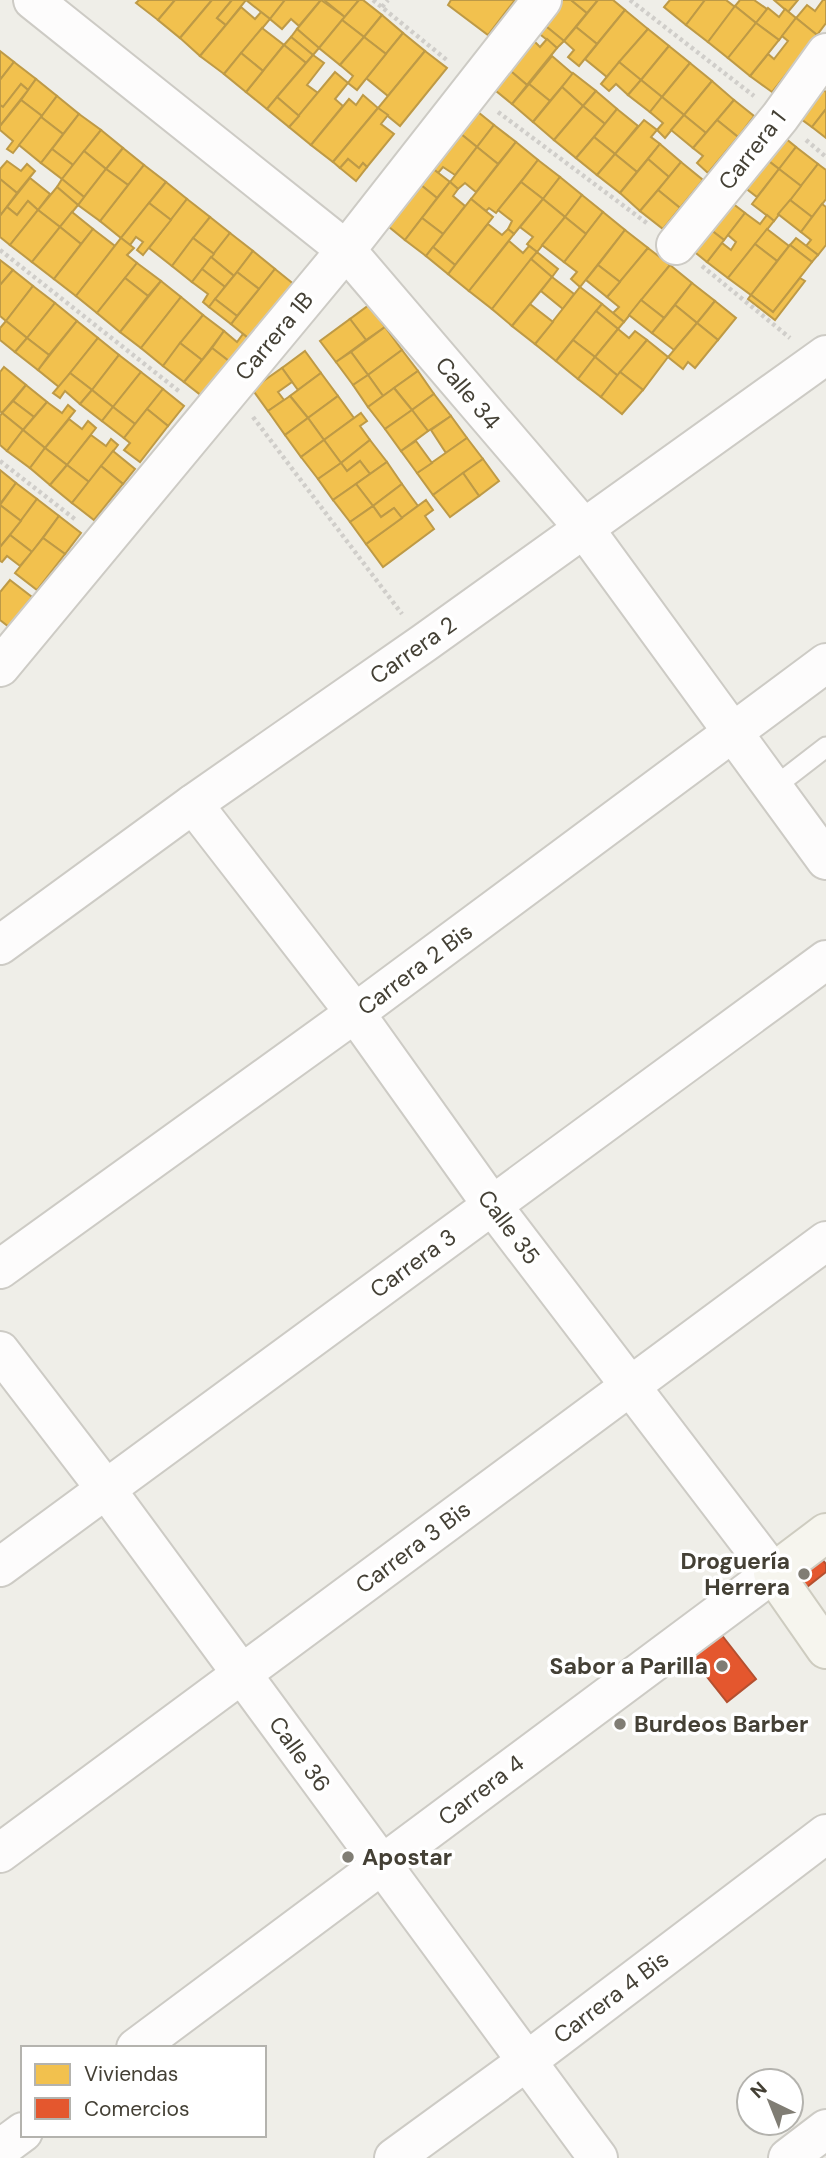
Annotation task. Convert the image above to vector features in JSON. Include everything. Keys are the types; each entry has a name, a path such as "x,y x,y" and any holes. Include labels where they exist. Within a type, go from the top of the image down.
{"main road":[{"name":"Carrera 4","path":"773,1573 826,1533"},
{"name":"Calle 35","path":"773,1573 826,1649"}],"street":[{"name":"Calle 34","path":"33,0 346,250 583,527 826,860"},
{"name":"Carrera 1B","path":"0,667 346,250 542,0"},
{"name":"Carrera 1","path":"676,245 780,117 826,53"},
{"name":"Carrera 2","path":"0,945 193,804 424,643 826,355"},
{"name":"Carrera 2 Bis","path":"0,1269 355,1013 826,663"},
{"name":"Calle 35","path":"193,804 355,1013 492,1205 773,1573"},
{"name":"Carrera 3","path":"0,1567 826,960"},
{"name":"Carrera 3 Bis","path":"0,1853 826,1241"},
{"name":"Calle 36","path":"0,1351 105,1488 598,2158"},
{"name":"Carrera 4","path":"139,2046 773,1573"},
{"name":"Carrera 4 Bis","path":"394,2158 527,2062 826,1833"},
{"path":"788,2158 826,2129"}],"lane":[{"path":"773,788 826,747"}],"path":[{"path":"373,0 476,83"},
{"path":"382,7 388,0"},
{"path":"630,0 780,117"},
{"path":"0,250 220,401 424,643"},
{"path":"0,461 104,542"}],"building: Viviendas":[{"path":"139,0 175,0 158,20 136,3"},
{"path":"175,0 212,0 180,38 158,20"},
{"path":"212,0 232,0 217,18 226,25 200,56 180,38"},
{"path":"232,0 246,0 226,25 217,18"},
{"path":"246,0 285,0 270,19"},
{"path":"285,0 321,0 299,26 291,19 282,29 270,19"},
{"path":"321,0 345,17 319,48 297,29"},
{"path":"324,0 359,0 345,17"},
{"path":"359,0 363,0 382,15 364,37 342,20"},
{"path":"451,0 515,0 488,35 448,5"},
{"path":"561,0 571,0 587,13 564,41 542,23"},
{"path":"571,0 598,0 587,13"},
{"path":"598,0 613,0 625,10 597,44 576,27"},
{"path":"670,0 705,0 686,25 664,7"},
{"path":"705,0 726,0 735,7 708,42 686,25"},
{"path":"740,0 754,0 767,9 756,23 735,6"},
{"path":"774,0 798,0 788,12"},
{"path":"823,0 826,0 826,23 817,35 796,18 807,5 815,11"},
{"path":"735,6 756,23 728,58 708,42"},
{"path":"241,7 255,19 261,12 270,19 224,74 200,56"},
{"path":"768,8 779,17 785,9 796,18 779,40 756,23"},
{"path":"625,10 648,29 607,77 585,59"},
{"path":"382,15 403,33 386,54 364,37"},
{"path":"796,18 817,35 772,92 750,76 768,54 774,59 788,41 782,36"},
{"path":"342,20 364,37 340,65 319,48"},
{"path":"542,23 564,41 557,48 536,31"},
{"path":"756,23 779,40 750,76 728,58"},
{"path":"576,27 597,44 579,66 568,57 574,50 564,41"},
{"path":"262,28 284,45 263,71 241,53"},
{"path":"297,29 319,48 313,55 291,37"},
{"path":"648,29 669,46 641,80 619,62"},
{"path":"403,33 425,51 388,96 366,78"},
{"path":"291,37 313,55 306,63 284,45"},
{"path":"364,37 386,54 357,90 348,83 353,76 340,65"},
{"path":"531,38 540,47 547,39 557,48 527,85 506,67"},
{"path":"284,45 306,63 267,109 246,92"},
{"path":"669,46 690,63 662,97 641,80"},
{"path":"0,51 14,62 0,80"},
{"path":"425,51 447,68 400,126 378,108"},
{"path":"241,53 263,71 246,92 224,74"},
{"path":"313,55 324,63 307,85 318,93 299,116 277,97"},
{"path":"552,56 573,74 550,101 529,84"},
{"path":"14,62 36,79 28,90 21,84 3,107 0,105 0,80"},
{"path":"619,62 641,80 628,95 616,84 609,91 601,84"},
{"path":"690,63 712,81 684,115 662,97"},
{"path":"506,67 527,85 512,104 490,86"},
{"path":"335,72 348,83 335,99 343,106 311,145 289,127"},
{"path":"573,73 596,91 583,106 562,87"},
{"path":"36,79 57,96 42,116 21,100"},
{"path":"641,80 662,97 650,112 628,95"},
{"path":"712,81 734,100 706,133 684,115"},
{"path":"812,82 826,92 826,109 812,127 790,111"},
{"path":"21,84 28,90 0,126 0,105 3,107"},
{"path":"529,84 550,101 533,122 512,104"},
{"path":"562,87 583,106 554,140 533,122"},
{"path":"596,91 617,109 605,124 583,106"},
{"path":"363,95 378,108 333,162 311,145 349,99 356,105"},
{"path":"57,96 79,114 63,134 41,117"},
{"path":"277,97 299,116 289,127 267,109"},
{"path":"662,97 684,115 665,138 657,130 663,123 650,112"},
{"path":"21,100 42,116 13,153 7,149 13,141 0,130 0,126"},
{"path":"734,100 754,116 738,137 717,120"},
{"path":"583,106 605,124 576,158 554,140"},
{"path":"378,108 388,115 381,124 394,134 367,167 363,163 359,168 348,159 340,168 333,162"},
{"path":"473,108 494,125 477,147 456,130"},
{"path":"617,109 638,126 615,154 594,137"},
{"path":"826,109 826,138 812,127"},
{"path":"79,114 101,130 73,165 52,149"},
{"path":"684,115 706,133 693,148 671,130"},
{"path":"41,117 63,134 41,163 19,145"},
{"path":"644,120 657,130 651,137 660,144 637,172 615,154"},
{"path":"717,120 738,137 708,173 697,163 703,156 693,148"},
{"path":"494,125 516,142 498,164 477,147"},
{"path":"774,129 796,147 779,169 757,152"},
{"path":"101,130 123,148 106,169 84,151"},
{"path":"456,130 477,147 455,175 443,167 438,173 428,165"},
{"path":"594,137 615,154 597,175 576,158"},
{"path":"516,142 538,160 496,213 489,208 486,211 471,199"},
{"path":"660,144 681,162 669,177 648,159"},
{"path":"477,147 498,164 476,192 465,183 458,189 450,182"},
{"path":"796,147 818,164 801,186 779,169"},
{"path":"123,148 144,165 128,185 106,169"},
{"path":"52,149 73,165 62,179 41,163"},
{"path":"84,151 106,169 84,197 62,179"},
{"path":"757,152 779,169 757,197 735,180"},
{"path":"615,154 637,172 620,193 597,175"},
{"path":"348,159 359,168 363,163 367,167 356,181 340,168"},
{"path":"648,159 669,177 640,211 620,193"},
{"path":"538,160 560,177 543,199 521,182"},
{"path":"7,161 21,171 27,164 35,171 17,193 0,179 0,169"},
{"path":"681,162 703,180 680,208 658,190"},
{"path":"818,164 826,170 826,199 812,217 790,200"},
{"path":"144,165 166,182 121,238 100,221"},
{"path":"428,165 450,182 437,198 416,181"},
{"path":"106,169 128,185 100,221 78,205"},
{"path":"779,169 801,186 774,221 752,204"},
{"path":"560,177 582,195 565,217 543,199"},
{"path":"30,178 50,194 38,210 28,201 17,215 7,207"},
{"path":"0,179 17,193 0,216"},
{"path":"62,179 84,197 78,205 57,187"},
{"path":"416,181 437,198 405,240 383,222"},
{"path":"166,182 187,199 171,220 149,203"},
{"path":"450,182 458,189 453,196 465,206 443,234 422,218"},
{"path":"521,182 543,199 514,234 508,229 512,221 498,210"},
{"path":"57,187 78,205 60,227 38,210"},
{"path":"658,190 680,208 663,229 640,211"},
{"path":"582,195 603,212 586,234 565,217"},
{"path":"723,196 745,213 724,240 702,223"},
{"path":"187,199 210,217 172,266 149,248"},
{"path":"471,199 493,217 455,265 433,247"},
{"path":"543,199 565,217 537,252 527,244 533,237 520,227"},
{"path":"790,200 812,217 801,232 778,214"},
{"path":"28,201 38,210 10,245 0,237 0,216 7,207 17,215"},
{"path":"149,203 171,220 143,255 137,250 143,242 136,237 130,245 121,238"},
{"path":"822,204 826,207 826,245 818,255 806,246 811,240 801,232"},
{"path":"38,210 60,227 32,262 10,245"},
{"path":"72,212 93,229 81,244 60,227"},
{"path":"603,212 625,230 580,287 571,279 577,272 564,262"},
{"path":"745,213 760,224 767,215 774,221 728,278 707,262 722,243 731,250 736,242 728,235"},
{"path":"210,217 230,233 214,254 193,238"},
{"path":"565,217 586,234 564,262 542,245"},
{"path":"422,218 443,234 426,256 405,240"},
{"path":"702,223 724,240 707,262 686,245"},
{"path":"488,224 502,235 508,229 514,234 469,291 448,274"},
{"path":"60,227 81,244 54,279 32,262"},
{"path":"93,229 115,246 76,296 54,279"},
{"path":"767,229 789,246 777,261 755,244"},
{"path":"625,230 648,248 620,282 598,265"},
{"path":"230,233 253,251 234,276 211,257"},
{"path":"121,238 134,248 127,255 137,263 97,313 76,296"},
{"path":"193,238 214,254 192,282 172,266"},
{"path":"796,238 818,255 812,262 790,245"},
{"path":"509,241 523,253 529,246 537,252 492,309 469,291"},
{"path":"755,244 777,261 751,295 728,278"},
{"path":"790,245 812,262 773,312 751,295"},
{"path":"433,247 455,265 448,274 426,256"},
{"path":"648,248 670,265 624,322 613,313 619,307 607,297"},
{"path":"253,251 275,269 259,289 237,272"},
{"path":"537,252 558,269 552,277 531,259"},
{"path":"211,257 234,276 225,287 202,269"},
{"path":"531,259 552,277 512,326 492,309"},
{"path":"0,260 13,270 0,285"},
{"path":"137,263 161,281 148,296 125,278"},
{"path":"598,265 620,282 607,297 586,280"},
{"path":"670,265 692,283 664,318 641,300"},
{"path":"202,269 225,287 209,307 203,302 208,294 192,282"},
{"path":"275,269 296,286 253,342 231,324"},
{"path":"13,270 33,286 6,321 0,316 0,285"},
{"path":"237,272 259,289 237,316 215,299"},
{"path":"552,277 574,294 563,309 541,291"},
{"path":"125,278 148,296 120,332 97,313"},
{"path":"800,278 805,281 775,320 748,299 751,295 773,312"},
{"path":"161,281 181,297 141,348 120,332"},
{"path":"692,283 715,301 697,323 675,305"},
{"path":"33,286 55,303 27,338 6,321"},
{"path":"580,287 602,304 556,361 535,344"},
{"path":"181,297 203,315 163,366 141,348"},
{"path":"215,299 237,316 231,324 209,307"},
{"path":"641,300 664,318 652,333 629,315"},
{"path":"715,301 736,318 718,340 697,323"},
{"path":"55,303 77,321 49,355 27,338"},
{"path":"530,304 553,322 535,344 512,326"},
{"path":"602,304 624,322 618,329 596,311"},
{"path":"369,305 385,327 366,340 350,319"},
{"path":"675,305 697,323 674,350 652,333"},
{"path":"596,311 618,329 595,357 573,340"},
{"path":"203,315 224,331 202,360 180,343"},
{"path":"350,319 366,340 336,362 320,341"},
{"path":"6,321 27,338 15,352 0,340 0,328"},
{"path":"77,321 98,338 59,387 38,370"},
{"path":"697,323 718,340 695,368 688,362 683,369 668,357"},
{"path":"385,327 402,350 368,375 351,352"},
{"path":"618,329 629,338 635,331 647,340 618,376 595,357"},
{"path":"224,331 237,342 243,334 253,342 234,365 212,348"},
{"path":"27,338 49,355 38,370 15,352"},
{"path":"98,338 119,355 92,390 70,373"},
{"path":"573,340 595,357 578,379 556,361"},
{"path":"647,340 668,357 643,390 620,372"},
{"path":"180,343 202,360 184,382 163,366"},
{"path":"212,348 234,365 207,400 184,382"},
{"path":"402,350 418,371 383,396 368,375"},
{"path":"305,351 321,373 298,390 282,368"},
{"path":"351,352 368,375 353,385 336,362"},
{"path":"119,355 141,372 113,407 92,390"},
{"path":"595,357 618,376 601,397 578,379"},
{"path":"4,367 26,385 2,413 0,372"},
{"path":"282,368 292,382 278,392 284,400 268,411 252,389"},
{"path":"418,371 434,394 412,410 394,388"},
{"path":"141,372 163,389 135,424 113,407"},
{"path":"620,372 643,390 622,414 601,397"},
{"path":"70,373 92,390 80,404 65,391 60,398 53,393"},
{"path":"321,373 338,396 308,418 290,396"},
{"path":"368,375 383,396 368,407 353,385"},
{"path":"26,385 47,402 34,417 13,401"},
{"path":"394,388 412,410 385,429 368,407"},
{"path":"163,389 184,406 168,426 147,409"},
{"path":"92,390 113,407 102,421 80,404"},
{"path":"434,394 451,416 428,431 412,410"},
{"path":"290,396 308,418 285,435 268,411"},
{"path":"338,396 354,418 324,440 308,418"},
{"path":"13,401 34,417 23,430 2,413"},
{"path":"47,402 62,413 68,405 75,411 45,448 23,430"},
{"path":"113,407 135,424 124,438 102,421"},
{"path":"147,409 168,426 140,462 124,450 130,443 124,438"},
{"path":"412,410 428,431 401,451 385,429"},
{"path":"2,413 23,430 7,451 0,445"},
{"path":"361,413 367,421 360,426 370,440 341,463 324,440"},
{"path":"451,416 467,438 446,453 431,430"},
{"path":"308,418 324,440 301,457 285,435"},
{"path":"69,419 82,429 88,421 96,428 67,465 45,448"},
{"path":"23,430 45,448 30,468 7,451"},
{"path":"91,435 106,446 111,439 118,445 89,482 67,465"},
{"path":"467,438 483,459 433,495 417,473"},
{"path":"324,440 341,463 318,479 301,457"},
{"path":"370,440 387,462 370,474 360,461 347,471 341,463"},
{"path":"416,441 432,463 417,473 401,451"},
{"path":"45,448 67,465 50,485 30,468"},
{"path":"113,451 135,469 123,484 101,466"},
{"path":"483,459 499,481 479,496 463,473"},
{"path":"360,461 370,474 333,500 318,479 341,463 347,471"},
{"path":"387,462 402,484 373,506 356,484"},
{"path":"67,465 89,482 72,503 50,485"},
{"path":"101,466 123,484 94,520 72,503"},
{"path":"0,470 16,483 0,504"},
{"path":"463,473 479,496 450,517 433,495"},
{"path":"16,483 37,499 21,521 0,505"},
{"path":"356,484 373,506 350,522 333,500"},
{"path":"402,484 418,506 402,518 394,508 381,517 373,506"},
{"path":"37,499 59,516 32,552 10,535"},
{"path":"426,500 433,510 425,516 434,529 383,567 366,544"},
{"path":"0,505 21,521 0,547"},
{"path":"373,506 381,517 394,508 402,518 366,544 350,522"},
{"path":"59,516 81,533 65,554 43,538"},
{"path":"10,535 32,552 20,566 7,556 0,561 0,547"},
{"path":"43,538 65,554 37,590 15,573"},
{"path":"10,580 32,597 9,627 0,620 0,592"}],"building: Comercios":[{"name":"Droguería Herrera","path":"815,1551 826,1564 826,1572 798,1594 783,1576"},
{"name":"Sabor a Parilla","path":"717,1629 756,1679 727,1702 688,1653"}],"place":[{"name":"Droguería Herrera","path":"804,1574"},
{"name":"Sabor a Parilla","path":"722,1666"},
{"name":"Burdeos Barber","path":"620,1724"},
{"name":"Apostar","path":"348,1857"}]}
